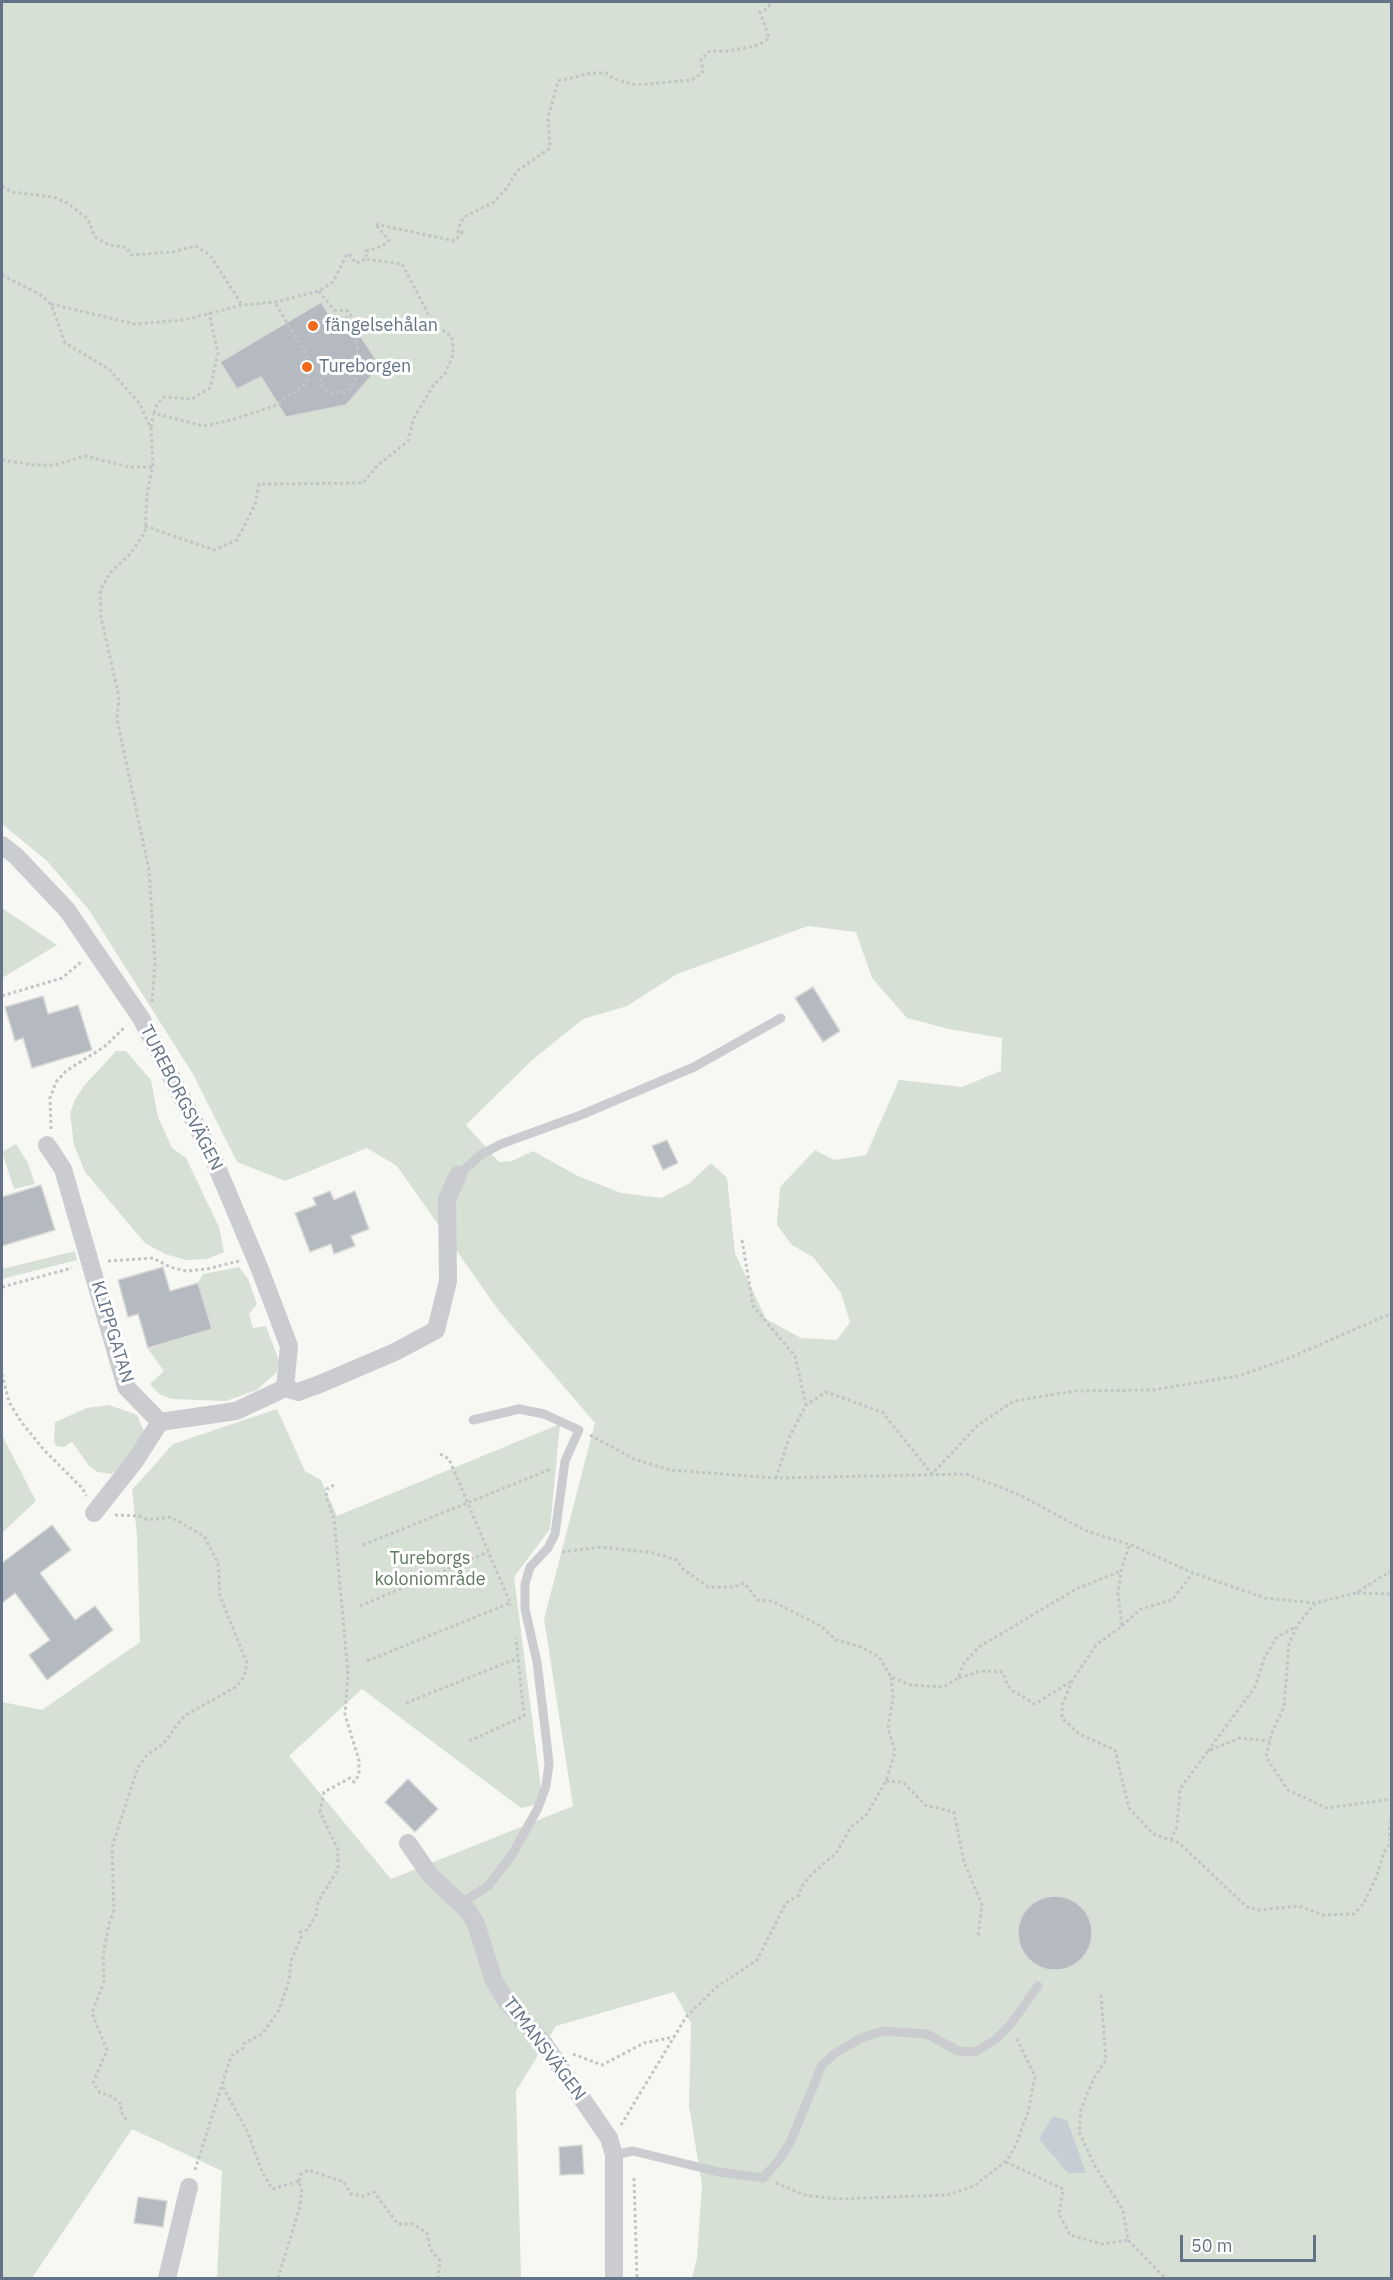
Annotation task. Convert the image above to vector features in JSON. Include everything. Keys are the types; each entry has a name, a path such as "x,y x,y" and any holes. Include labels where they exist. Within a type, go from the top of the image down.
{"street":[{"name":"TUREBORGSVÄGEN","path":"2,845 23,863 67,910 213,1158 289,1346 285,1388"},
{"name":"KLIPPGATAN","path":"49,1141 63,1169 126,1387 160,1422"},
{"path":"94,1513 135,1461 160,1422 236,1411 285,1388 298,1392 395,1352 436,1330 448,1281 447,1199 458,1175"},
{"name":"TIMANSVÄGEN","path":"408,1843 430,1875 462,1903 476,1924 494,1981 507,2002 556,2061 606,2134 614,2155 614,2278"},
{"path":"167,2278 189,2187"}],"lane":[{"path":"458,1175 482,1154 501,1144 580,1115 694,1067 782,1018"},
{"path":"462,1903 489,1885 513,1853 538,1808 546,1786 549,1764 548,1745 537,1662 525,1609 525,1584 530,1567 548,1548 555,1534 565,1461 579,1430 544,1414 519,1408 473,1420"},
{"path":"614,2155 633,2151 719,2172 763,2178 790,2143 822,2065 848,2045 883,2031 903,2031 927,2034 958,2051 975,2052 1010,2025 1038,1986"}],"path":[{"path":"366,259 366,251 382,246 389,240 375,224 455,241 462,232 458,232 466,216 494,201 506,189 517,171 550,148 549,118 558,81 591,73 606,73 614,79 636,85 692,80 703,72 701,59 710,51 729,51 759,45 769,38 760,12 768,9 771,3 769,2"},
{"path":"2,186 12,192 54,197 67,203 88,219 95,237 109,245 126,247 131,255 172,252 196,246 210,255 242,305"},
{"path":"51,304 135,324 184,320 242,305 275,302 320,291 333,282 349,254 356,263 366,259 402,264 433,323 452,337 453,355 446,372 433,386 414,418 408,441 377,466 363,483 259,484 255,505 237,540 214,550 145,526"},
{"path":"2,274 41,295 51,304 65,343 109,369 140,404 151,429"},
{"path":"320,291 334,310 348,311 360,331 356,340 358,353 354,359 331,366 321,380 323,388 330,393 344,392 350,388 355,379 347,362"},
{"path":"154,413 204,426 274,406 306,384 310,376 310,366 306,354 275,302"},
{"path":"49,1141 50,1098 56,1082 66,1071 104,1047 127,1025 136,1026 152,1001 155,964 149,870 117,719 119,697 101,617 100,590 111,572 131,553 145,532 147,494 152,467 151,429 157,404 164,397 192,399 210,388 218,353 209,313"},
{"path":"2,460 34,465 55,465 85,456 130,467 152,467"},
{"path":"2,996 62,978 84,958"},
{"path":"742,1240 753,1306 795,1356 806,1406"},
{"path":"2,1287 91,1263 153,1258 170,1267 186,1270 207,1269 242,1258 246,1266"},
{"path":"932,1474 978,1425 1014,1401 1074,1391 1152,1390 1238,1376 1287,1359 1392,1313"},
{"path":"2,1374 9,1402 22,1423 44,1450 83,1489 94,1513 139,1516 148,1520 171,1517 204,1536 218,1563 220,1596 247,1663 244,1677 236,1687 184,1716 163,1744 147,1755 138,1767 111,1847 114,1910 103,1956 104,1981 92,2013 107,2050 93,2083 100,2093 109,2095 119,2102 122,2106 120,2110 127,2121"},
{"path":"776,1478 789,1438 806,1406 826,1392 882,1412 932,1474"},
{"path":"579,1430 634,1459 670,1470 776,1478 966,1474 1020,1495 1084,1530 1193,1573 1265,1598 1315,1603 1356,1593 1392,1594"},
{"path":"440,1454 449,1459 512,1609"},
{"path":"363,1545 552,1469"},
{"path":"299,2181 272,2189 263,2174 248,2133 223,2087 222,2077 231,2056 243,2044 262,2034 278,2012 289,1981 291,1961 301,1938 300,1932 307,1930 312,1922 321,1895 338,1869 338,1850 320,1812 324,1792 350,1778 354,1782 359,1774 359,1760 345,1715 348,1674 334,1518 326,1497 327,1489 334,1485"},
{"path":"1122,1626 1118,1594 1121,1571 1129,1546"},
{"path":"554,1553 601,1547 654,1553 677,1560 682,1568 708,1587 734,1587 744,1583 758,1600 772,1601 821,1626 836,1640 861,1647 879,1657 891,1677 893,1698 888,1728 895,1752 886,1781 867,1814 851,1827 836,1853 811,1875 802,1886 799,1895 786,1903 757,1960 704,1999 686,2016 620,2127 606,2134"},
{"path":"360,1606 488,1552"},
{"path":"1356,1593 1392,1570"},
{"path":"958,1678 964,1663 979,1647 1076,1589 1121,1571"},
{"path":"1193,1573 1172,1600 1142,1609 1096,1645 1072,1681 1062,1706 1062,1718 1079,1734 1115,1750 1129,1808 1153,1834 1179,1843 1247,1907 1258,1910 1299,1906 1323,1915 1354,1914 1364,1903 1376,1878 1384,1852 1391,1843 1389,1832 1392,1812"},
{"path":"367,1661 510,1603"},
{"path":"1315,1603 1297,1626 1289,1644 1284,1707 1266,1757 1288,1790 1327,1808 1392,1799"},
{"path":"1171,1840 1177,1826 1180,1789 1255,1687 1264,1659 1275,1638 1297,1626"},
{"path":"469,1741 524,1716 516,1637"},
{"path":"406,1703 518,1658"},
{"path":"891,1677 911,1685 944,1688 958,1678 981,1671 1003,1672 1007,1684 1013,1691 1035,1704 1072,1681"},
{"path":"1208,1751 1240,1738 1270,1741"},
{"path":"886,1781 903,1782 925,1805 954,1812 964,1862 982,1905 978,1937"},
{"path":"1101,1995 1106,2060 1094,2078 1081,2109 1079,2132 1095,2166 1123,2210 1128,2240 1165,2278"},
{"path":"763,2178 804,2195 836,2199 947,2195 974,2186 1006,2161 1015,2147 1028,2112 1035,2077 1010,2025"},
{"path":"556,2061 570,2053 602,2065 644,2043 674,2037"},
{"path":"189,2187 223,2087"},
{"path":"633,2151 637,2278"},
{"path":"1006,2161 1063,2189 1059,2214 1070,2235 1102,2244 1128,2240"},
{"path":"278,2278 299,2210 302,2192 300,2175 308,2170 344,2182 351,2194 364,2196 374,2192 398,2224 413,2224 427,2233 430,2249 440,2261 438,2278"}],"green space":[{"name":"Tureborgs koloniområde","path":"2,2 1391,2 1391,2278 692,2278 697,2258 702,2185 689,2106 691,2023 674,1992 556,2026 516,2091 521,2278 217,2278 222,2171 132,2129 32,2278 2,2278 2,1702 42,1710 140,1642 137,1535 132,1490 173,1444 277,1409 305,1471 321,1480 337,1516 560,1424 550,1529 514,1577 543,1803 521,1808 362,1689 289,1756 391,1879 573,1806 544,1619 595,1423 499,1311 397,1166 367,1148 285,1181 237,1162 193,1074 89,910 47,861 2,824","holes":["808,926 856,932 872,978 907,1018 949,1029 1002,1038 1001,1071 962,1087 899,1080 866,1155 834,1160 815,1150 780,1187 777,1225 792,1245 813,1257 841,1293 850,1322 837,1340 801,1338 766,1319 735,1253 727,1178 711,1163 690,1183 661,1198 621,1193 578,1176 533,1151 512,1161 499,1162 466,1125 531,1061 583,1019 627,1006 677,974"]},
{"path":"2,908 57,945 2,978"},
{"path":"116,1051 126,1051 151,1080 158,1117 172,1148 186,1158 219,1227 224,1252 207,1259 186,1260 165,1254 145,1243 85,1172 74,1145 70,1113 83,1087"},
{"path":"16,1144 28,1163 35,1184 14,1189 2,1152"},
{"path":"75,1251 77,1260 2,1279 2,1269"},
{"path":"239,1267 248,1279 257,1304 249,1314 253,1328 266,1326 279,1361 277,1372 257,1390 226,1401 172,1399 159,1394 150,1384 164,1371 148,1349 212,1329 198,1283 203,1274"},
{"path":"109,1405 137,1415 146,1436 120,1468 111,1474 98,1472 90,1467 72,1442 64,1447 56,1446 54,1440 55,1422 87,1408"},
{"path":"2,1435 36,1501 2,1533"}],"shaded area":[{"path":"1053,2116 1067,2120 1086,2173 1068,2173 1039,2139"}],"building":[{"path":"321,302 335,325 347,315 380,366 346,405 286,417 261,377 237,389 220,362"},
{"path":"813,987 840,1031 823,1042 795,998"},
{"path":"43,996 48,1014 78,1005 92,1050 32,1068 23,1038 15,1041 5,1007"},
{"path":"667,1140 678,1163 663,1170 652,1146"},
{"path":"41,1185 55,1230 2,1246 2,1197"},
{"path":"330,1191 334,1200 355,1191 369,1229 351,1236 355,1246 334,1254 331,1244 310,1252 295,1213 316,1205 313,1198"},
{"path":"163,1267 170,1291 198,1283 212,1329 148,1348 138,1314 128,1317 118,1280"},
{"path":"52,1525 71,1550 40,1573 75,1620 95,1606 113,1630 47,1680 29,1655 50,1640 15,1593 2,1603 2,1563"},
{"path":"408,1779 438,1809 415,1832 385,1802"},
{"path":"1055,1896 1069,1899 1081,1907 1089,1919 1092,1933 1089,1947 1081,1959 1069,1967 1055,1970 1041,1967 1029,1959 1021,1947 1018,1933 1021,1919 1029,1907 1041,1899"},
{"path":"582,2145 584,2174 560,2175 559,2147"},
{"path":"138,2197 167,2201 163,2227 134,2223"}],"place":[{"name":"fängelsehålan","path":"313,326"},
{"name":"Tureborgen","path":"307,367"}]}
